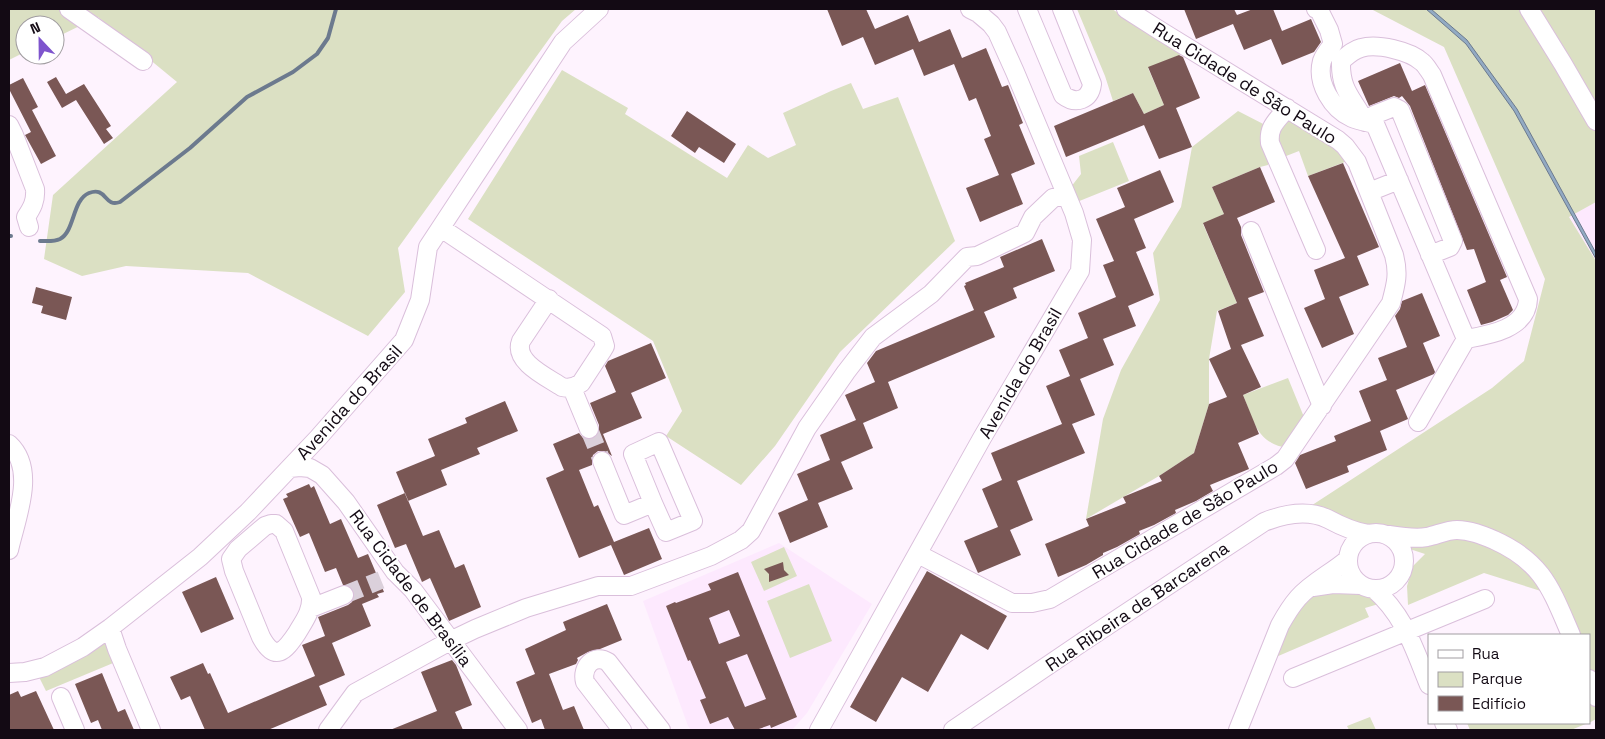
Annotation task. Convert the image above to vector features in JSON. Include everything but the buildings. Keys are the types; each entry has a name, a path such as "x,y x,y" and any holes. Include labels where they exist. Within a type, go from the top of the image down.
{"street":[{"path":"69,9 143,61"},
{"name":"Avenida do Brasil","path":"9,674 45,667 83,647 110,628 200,556 248,512 318,438 404,340 420,300 428,247 564,42 599,9"},
{"name":"Avenida do Brasil","path":"819,730 982,438 1080,271 1082,240 1074,213 1003,44 991,24 970,9"},
{"path":"1027,9 1061,90 1068,99 1075,100 1088,96 1092,84 1062,9"},
{"name":"Rua Cidade de São Paulo","path":"918,554 1012,603 1032,603 1050,599 1285,459 1391,303 1397,284 1397,268 1394,255 1356,162 1345,146 1128,9"},
{"name":"Rua Cidade de São Paulo","path":"1316,9 1319,10 1329,30 1333,44 1322,62 1324,87 1329,98 1350,117 1370,123"},
{"path":"1529,9 1564,64 1596,121"},
{"path":"1363,47 1391,48 1404,51 1422,62 1432,75 1528,299 1528,308 1521,318 1510,326 1484,336 1466,339 1399,180 1370,123 1347,94 1341,70 1342,61 1351,52 1363,47"},
{"path":"1370,123 1374,115 1394,107 1400,110 1453,241 1450,246 1430,255"},
{"path":"1287,108 1271,128 1269,134 1270,143 1316,250"},
{"path":"9,125 35,189 36,198 34,204 21,221"},
{"path":"1369,192 1399,180"},
{"path":"328,730 355,693 450,640 526,608 598,586 631,586 711,556 741,540 751,531 807,428 873,337 931,294 967,257 977,256 1025,234 1033,217 1053,198 1066,195"},
{"path":"441,228 549,299 602,336 605,346 581,383 572,388 562,387 526,362 520,352 521,341 549,299"},
{"path":"1251,231 1322,406"},
{"path":"1418,422 1466,339"},
{"path":"572,388 589,429"},
{"path":"659,442 692,521 666,532 653,502 633,454 659,442"},
{"path":"9,444 24,469 24,488 9,550"},
{"path":"602,460 624,515 653,502"},
{"name":"Rua Cidade de Brasília","path":"290,468 310,468 322,475 346,502 388,576 414,590 518,730"},
{"name":"Rua Ribeira de Barcarena","path":"953,730 1264,522 1300,513 1314,514 1356,532 1368,534"},
{"path":"1330,521 1335,524 1346,541 1351,574 1391,606 1404,626 1428,683"},
{"path":"311,608 309,590 284,531 276,524 266,526 234,553 231,559 232,565 261,637 271,651 279,652 287,648 311,608 344,595"},
{"path":"1238,730 1280,625 1298,598 1349,556 1356,541 1368,534 1375,533 1414,539 1454,530 1469,531 1509,547 1535,566 1545,580 1554,595 1571,634"},
{"path":"1308,589 1332,584 1368,587 1389,586 1428,541 1444,532"},
{"path":"1389,536 1397,541 1405,558 1399,596 1404,626"},
{"path":"1293,678 1404,626 1485,599"},
{"path":"110,628 151,730"},
{"path":"622,730 585,682 584,671 589,662 604,660 608,662 661,730"},
{"path":"1590,681 1596,696"},
{"path":"61,697 75,730"}],"shaded area":[{"path":"1596,202 1596,261 1569,217"},
{"path":"779,543 872,604 807,713 792,730 691,730 643,601"}],"green space":[{"path":"9,9 576,9 562,21 398,248 405,292 368,336 248,273 126,266 82,276 44,259 53,195 177,82 98,17 65,33 65,15 15,15 15,57 9,60"},
{"path":"1077,9 1112,9 1182,54 1148,68 1164,105 1144,114 1133,93 1113,101 1105,76"},
{"path":"1371,9 1596,9 1596,202 1569,217 1596,261 1596,719 1590,722 1590,634 1564,634 1544,592 1484,573 1408,605 1407,586 1413,566 1425,554 1300,513 1492,388 1524,361 1545,279 1444,47"},
{"path":"562,70 628,108 625,114 727,178 748,145 768,158 796,145 783,113 851,83 863,109 898,97 955,241 840,352 775,446 741,485 666,436 682,411 653,341 468,219"},
{"path":"1238,111 1271,128 1268,165 1212,187 1224,214 1203,224 1237,303 1217,311 1209,359 1209,404 1194,453 1086,519 1103,419 1121,370 1160,300 1153,253 1181,207 1192,147"},
{"path":"1288,113 1336,142 1350,160 1308,176 1299,151 1281,158 1274,130"},
{"path":"1113,142 1129,181 1072,204 1067,192 1081,174 1079,156"},
{"path":"1288,378 1306,422 1288,448 1277,445 1263,436 1254,422 1243,395"},
{"path":"784,547 797,576 764,591 751,562"},
{"path":"809,584 832,641 790,658 767,601"},
{"path":"1361,591 1382,603 1365,608 1369,617 1276,657 1290,618 1308,594"},
{"path":"106,631 118,661 46,691 37,673"},
{"path":"1370,717 1376,730 1349,730 1347,726"},
{"path":"1467,724 1586,724 1571,730 1470,730"}],"water":[{"path":"1426,9 1431,9 1467,40 1517,109 1596,253 1596,259 1514,111 1466,44"}],"waterway":[{"path":"40,241 55,241 65,235 79,202 89,193 99,192 111,202 120,202 190,148 247,97 293,72 317,54 328,38 336,9"}],"tunnel":[{"path":"589,429 602,461"},
{"path":"344,595 381,580"}]}
